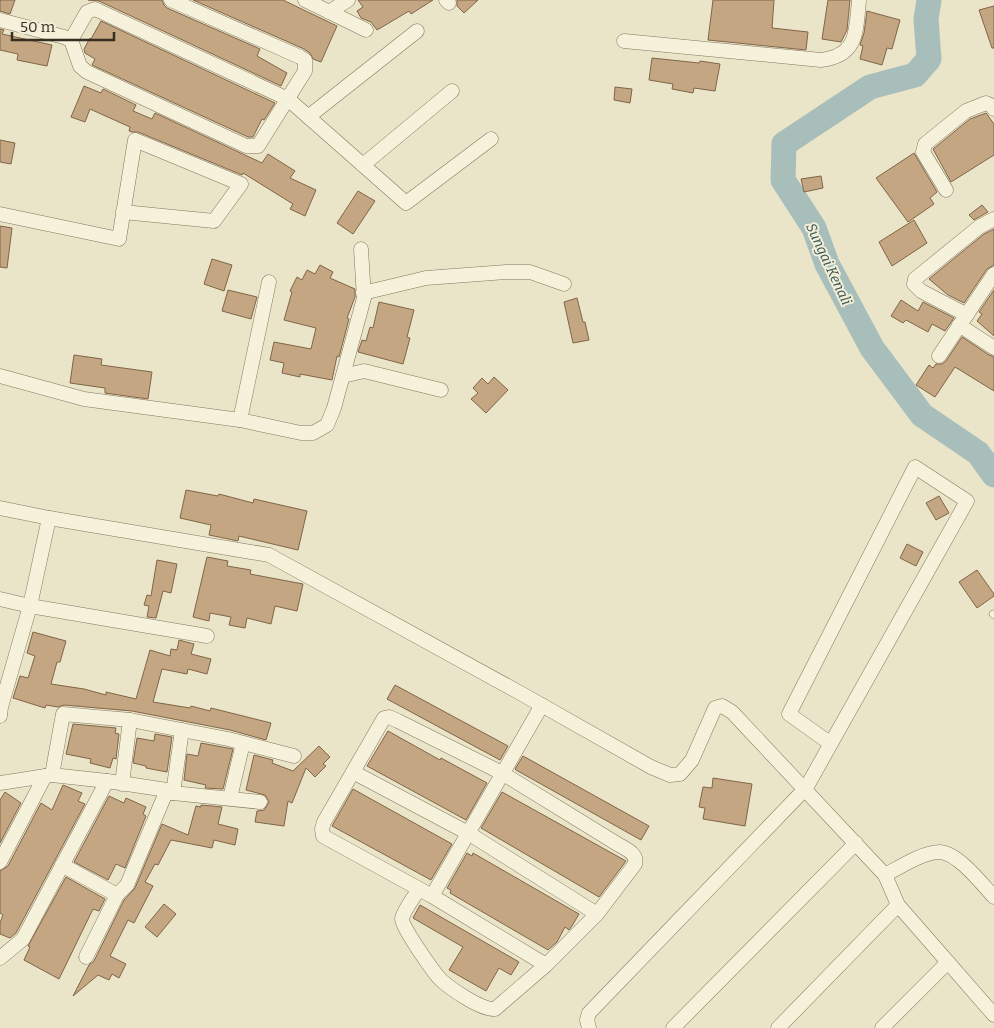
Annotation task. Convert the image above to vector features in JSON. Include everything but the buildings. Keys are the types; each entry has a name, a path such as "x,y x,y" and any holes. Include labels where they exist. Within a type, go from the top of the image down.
{"street":[{"path":"0,20 71,40 80,66 87,72 246,146 258,146 305,71 305,60 171,0"},
{"path":"305,0 366,30"},
{"path":"329,12 348,0"},
{"path":"624,41 820,60 831,59 843,53 851,45 855,36 859,0"},
{"path":"71,40 93,5 99,10 288,99 406,203 491,139"},
{"path":"308,117 417,31"},
{"path":"363,165 452,91"},
{"path":"946,190 923,152 925,144 966,111 986,103 994,109"},
{"path":"0,214 119,239 123,212 135,140 242,184 214,221 123,212"},
{"path":"994,219 979,227 915,279 914,284 963,320 994,348"},
{"path":"0,376 84,399 240,420 301,433 313,432 327,425 334,408 364,298 361,249"},
{"path":"363,293 426,278 506,272 530,272 564,284"},
{"path":"939,356 994,275"},
{"path":"240,420 269,282"},
{"path":"343,376 364,371 441,390"},
{"path":"589,1028 587,1020 590,1013 806,788 831,744 967,501 915,467 788,714 831,744"},
{"path":"0,508 269,555 651,767 670,775 680,774 692,760 715,708 722,706 732,712 806,788 886,875 898,905 994,1015"},
{"path":"0,710 30,606 49,518"},
{"path":"0,600 207,636"},
{"path":"432,896 542,705"},
{"path":"0,862 48,776 63,714 130,720 243,743 294,756"},
{"path":"419,889 402,918 402,925 441,980 472,1001 490,1009 495,1009 546,965 597,914 635,864 636,857 502,773 389,717 384,718 381,722 324,822 323,836 327,840 419,889 432,896 546,965"},
{"path":"122,784 130,720"},
{"path":"86,957 117,895 127,885 170,792 182,730"},
{"path":"230,798 243,743"},
{"path":"353,772 468,833 597,914"},
{"path":"0,783 48,776 107,781 170,792 260,802"},
{"path":"0,958 23,939 107,781"},
{"path":"673,1028 856,843"},
{"path":"886,875 920,857 941,852 960,861 994,897"},
{"path":"62,865 117,895"},
{"path":"778,1028 898,905"},
{"path":"882,1028 948,962"}],"waterway":[{"name":"Sungai Kenali","path":"929,0 926,19 929,59 915,75 870,87 784,144 783,180 814,228 827,264 872,348 922,415 978,453 994,475"}]}
